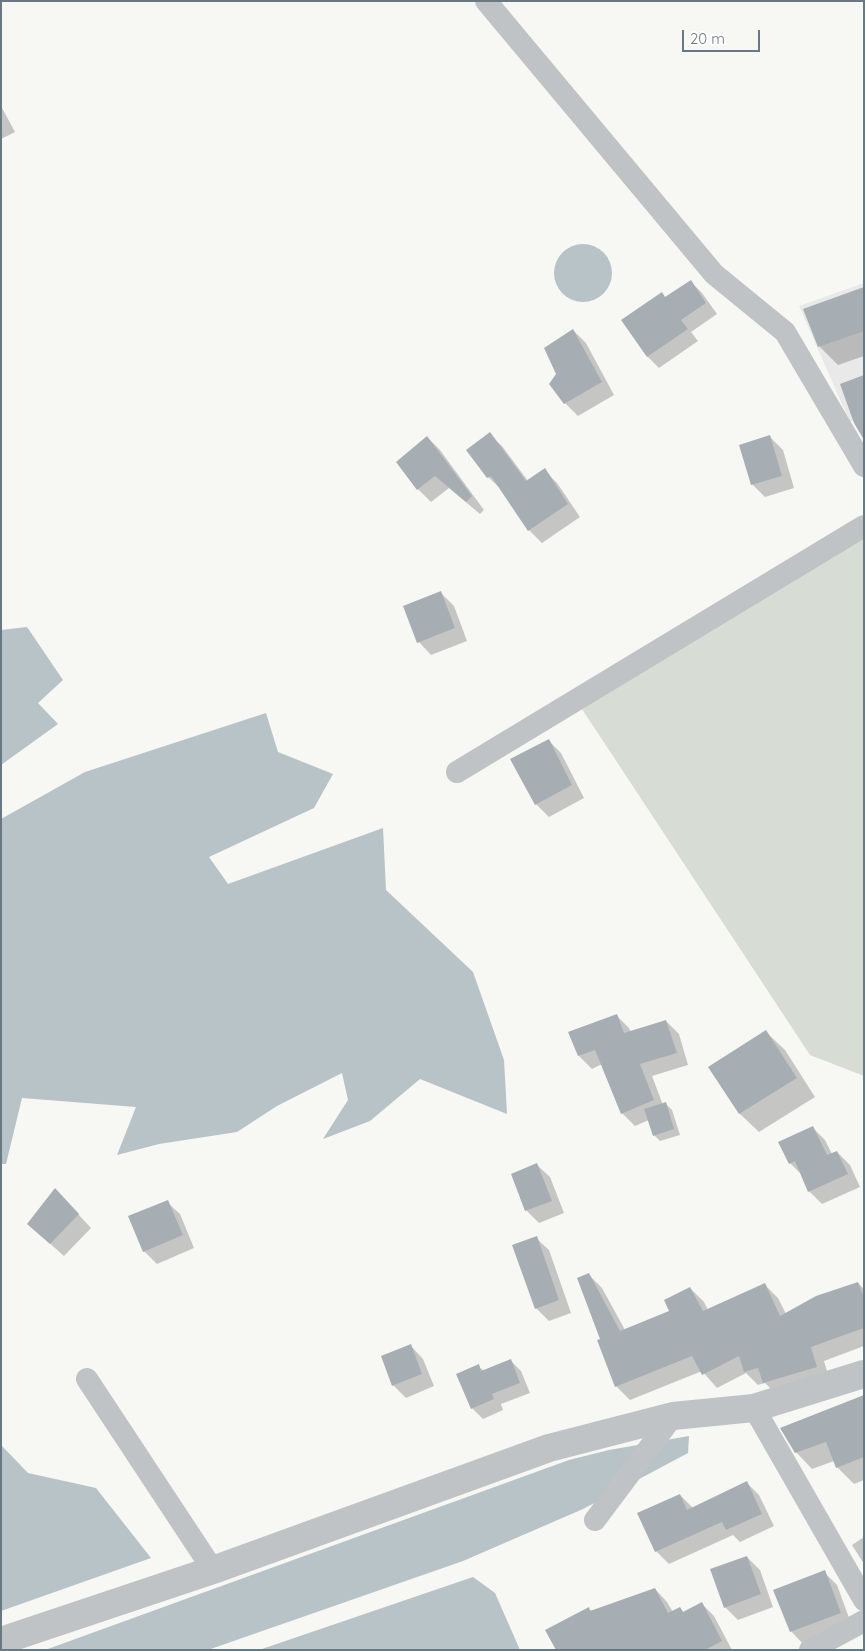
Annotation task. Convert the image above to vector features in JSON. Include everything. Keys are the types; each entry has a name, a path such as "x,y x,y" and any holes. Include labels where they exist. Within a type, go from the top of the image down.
{"street":[{"path":"486,1 714,274 785,332 864,466"},
{"path":"457,772 864,526"},
{"path":"1,1641 213,1570 549,1448 673,1416 754,1408 864,1374"},
{"path":"87,1379 213,1570"},
{"path":"754,1408 864,1600"},
{"path":"595,1520 673,1416"},
{"path":"810,1650 864,1621"}],"shaded area":[{"path":"577,244 589,244 604,252 612,267 612,279 604,294 589,302 577,302 562,294 554,279 554,267 562,252"},
{"path":"864,283 864,417 850,422 799,306"},
{"path":"864,524 864,1076 810,1055 580,706"},
{"path":"27,627 63,680 38,703 58,724 1,765 1,630"},
{"path":"266,713 278,752 333,774 314,808 209,857 228,884 383,828 386,890 473,972 504,1060 507,1114 420,1079 370,1121 323,1139 348,1100 342,1073 277,1106 237,1132 159,1144 117,1155 136,1107 22,1098 6,1164 1,1164 1,819 85,772"},
{"path":"689,1436 688,1453 583,1509 463,1561 208,1650 45,1650 569,1460 609,1450"},
{"path":"1,1445 28,1473 96,1488 151,1558 1,1611"},
{"path":"473,1577 495,1593 520,1650 259,1650"}],"building":[{"path":"691,280 706,303 681,320 688,329 647,357 621,320 662,292 665,297"},
{"path":"864,287 864,331 818,347 803,309"},
{"path":"573,329 602,382 564,404 549,384 556,374 544,348"},
{"path":"864,375 864,440 854,423 840,384"},
{"path":"490,432 526,481 545,468 568,504 528,531 491,476 487,478 466,450"},
{"path":"770,435 782,476 751,485 739,445"},
{"path":"427,436 472,496 466,502 435,476 417,490 396,462"},
{"path":"441,591 455,628 417,643 403,606"},
{"path":"549,739 572,785 535,805 510,759"},
{"path":"617,1014 624,1033 666,1020 677,1053 640,1064 654,1100 621,1114 595,1050 578,1056 568,1032"},
{"path":"766,1030 797,1078 739,1114 708,1067"},
{"path":"666,1102 674,1129 653,1136 644,1109"},
{"path":"813,1126 827,1155 837,1151 848,1174 808,1192 795,1161 789,1164 778,1142"},
{"path":"537,1163 552,1201 525,1211 511,1174"},
{"path":"55,1188 79,1214 50,1244 27,1224"},
{"path":"168,1200 183,1235 143,1252 128,1216"},
{"path":"537,1236 559,1300 535,1309 512,1245"},
{"path":"589,1273 620,1331 669,1311 664,1300 690,1287 703,1311 765,1283 780,1316 816,1296 858,1282 864,1298 864,1328 811,1347 817,1367 763,1383 758,1368 744,1372 739,1356 702,1375 692,1356 615,1387 597,1340 600,1339 577,1278"},
{"path":"411,1344 422,1374 392,1386 381,1356"},
{"path":"511,1359 520,1383 492,1394 494,1399 471,1409 456,1374 479,1364 481,1371"},
{"path":"864,1395 864,1457 836,1468 826,1442 795,1453 780,1428"},
{"path":"747,1481 762,1514 726,1530 722,1522 655,1552 637,1513 680,1494 687,1510"},
{"path":"747,1556 761,1594 724,1608 710,1569"},
{"path":"825,1570 841,1613 790,1632 773,1590"},
{"path":"655,1588 668,1613 680,1607 683,1612 702,1602 722,1641 705,1650 556,1650 545,1630 589,1607 590,1611"}]}
